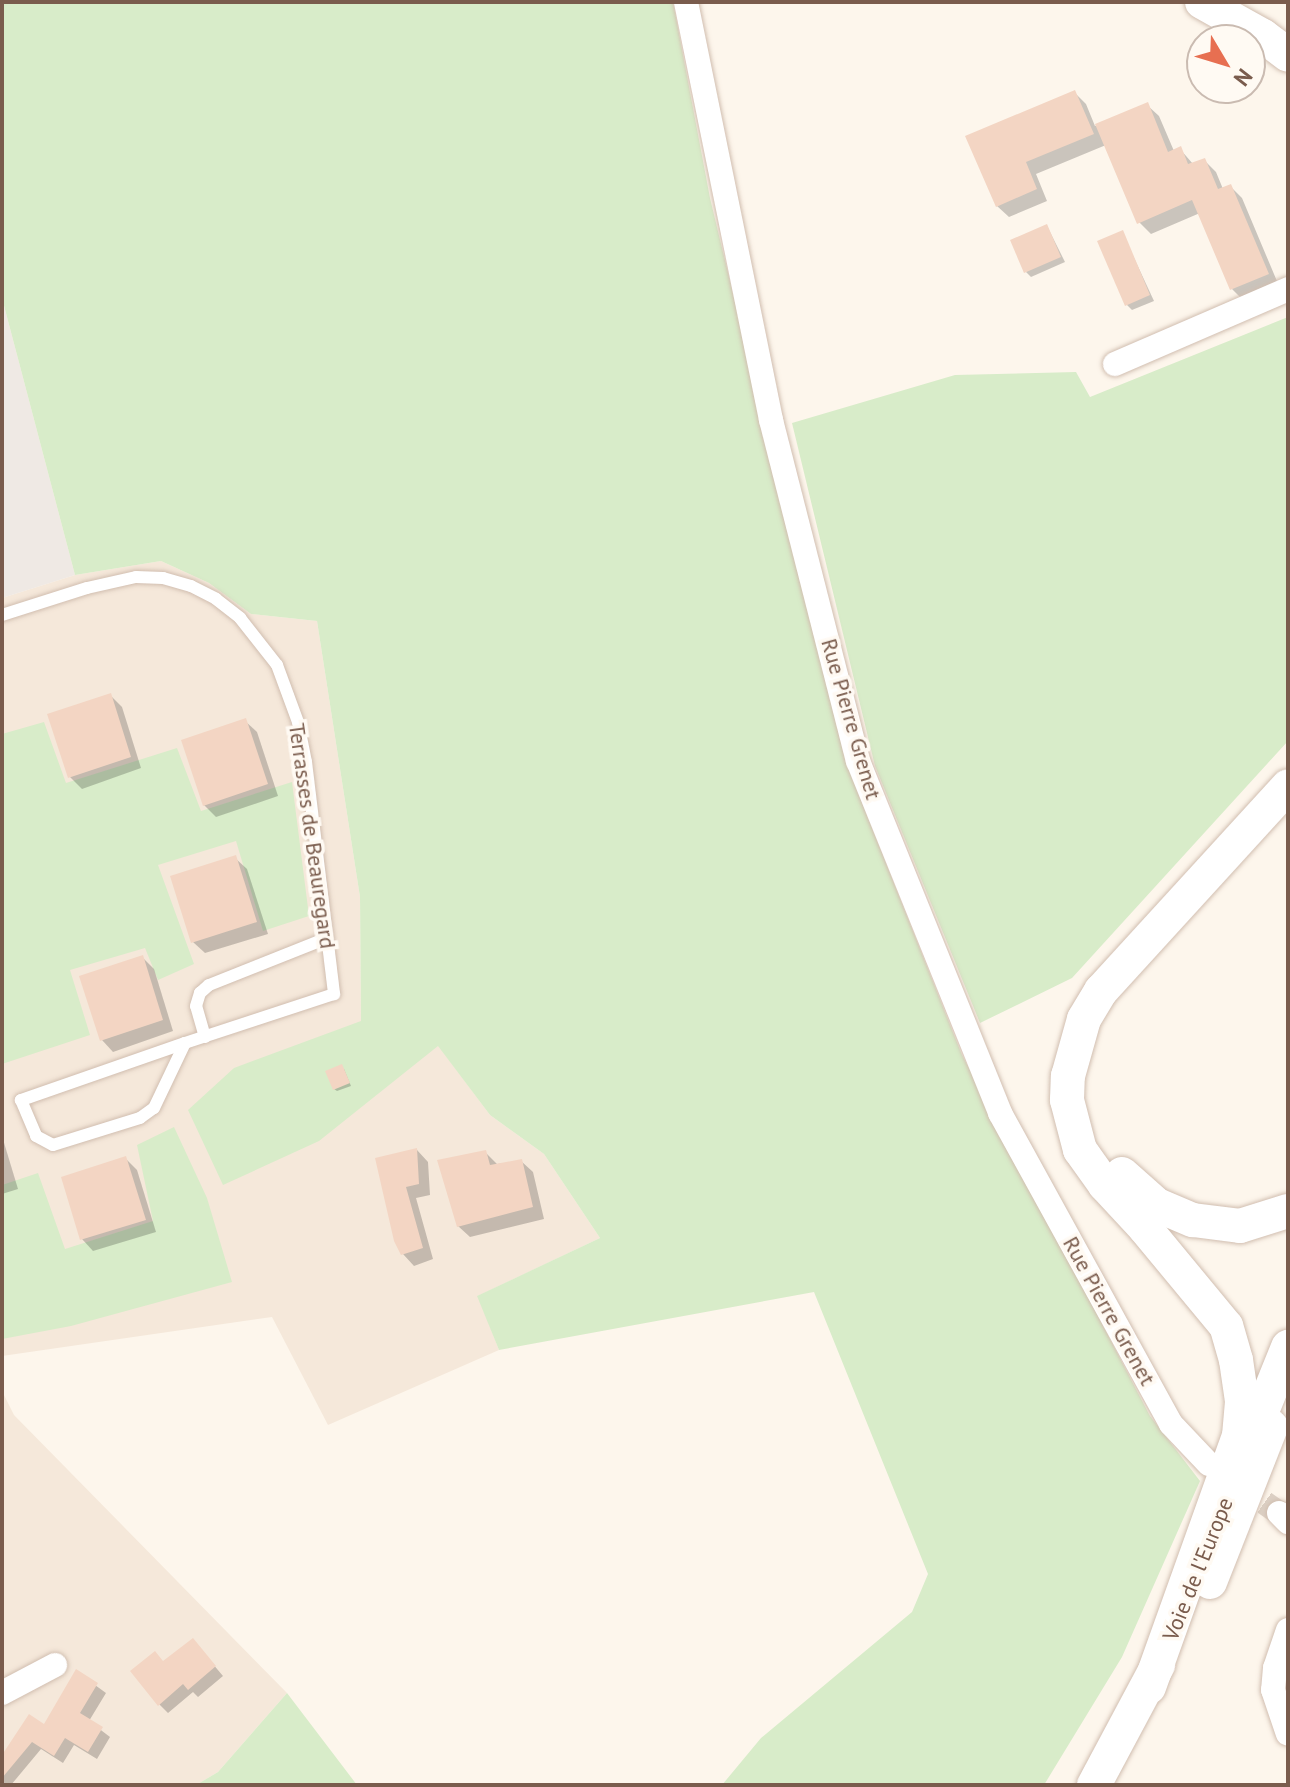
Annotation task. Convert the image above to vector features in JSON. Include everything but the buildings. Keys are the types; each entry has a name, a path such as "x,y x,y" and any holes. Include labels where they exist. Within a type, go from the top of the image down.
{"main road":[{"path":"1202,2 1263,36 1288,55"},
{"path":"1233,2 1288,37"},
{"path":"1149,1687 1239,1436 1242,1401 1236,1360 1226,1326 1185,1274 1105,1185 1080,1150 1067,1100 1068,1076 1084,1019 1101,991 1288,786"},
{"path":"1288,814 1115,1006 1102,1026 1089,1079 1090,1107 1107,1155 1134,1186 1157,1205 1193,1220 1240,1226 1288,1211"},
{"name":"Voie de l'Europe","path":"1094,1785 1149,1687 1288,1347"},
{"path":"1109,1785 1199,1610 1288,1386"}],"street":[{"name":"Rue Pierre Grenet","path":"686,2 771,420 858,761 1000,1113 1171,1424 1209,1464"},
{"path":"1115,364 1288,289"},
{"path":"1288,1630 1275,1668 1273,1690 1288,1734"},
{"path":"2,1693 55,1665"}],"lane":[{"name":"Terrasses de Beauregard","path":"2,615 136,577 163,578 191,586 240,618 277,665 298,722 334,994 185,1043 21,1100 36,1136 53,1145 140,1118 154,1108 185,1043"},
{"path":"205,1037 196,1006 200,993 209,985 327,938"}],"shaded area":[{"path":"2,298 75,575 2,598"},
{"path":"161,561 209,583 251,614 317,621 360,897 361,1022 438,1045 490,1115 544,1154 600,1238 478,1296 499,1350 328,1425 272,1317 2,1356 2,598 75,575"},
{"path":"2,1391 14,1415 287,1693 218,1772 196,1785 2,1785"}],"green space":[{"path":"2,2 673,2 710,198 845,760 962,1055 1150,1416 1200,1481 1122,1657 1044,1785 722,1785 761,1738 912,1612 928,1574 814,1292 499,1350 477,1296 600,1238 544,1154 490,1115 438,1046 319,1141 223,1185 188,1110 234,1068 361,1021 360,897 317,621 251,614 209,583 161,561 75,575 2,298"},
{"path":"1288,317 1288,741 1072,978 980,1023 875,766 792,423 955,375 1076,372 1090,397"},
{"path":"44,722 66,783 177,748 201,811 292,782 309,916 263,931 236,841 158,865 194,964 158,980 145,948 70,970 90,1035 2,1064 2,734"},
{"path":"174,1127 207,1198 232,1282 71,1326 2,1339 2,1185 38,1173 65,1249 153,1221 137,1145"},
{"path":"287,1693 357,1785 196,1785 218,1772"}],"tunnel":[{"path":"1235,1482 1279,1513"}]}
